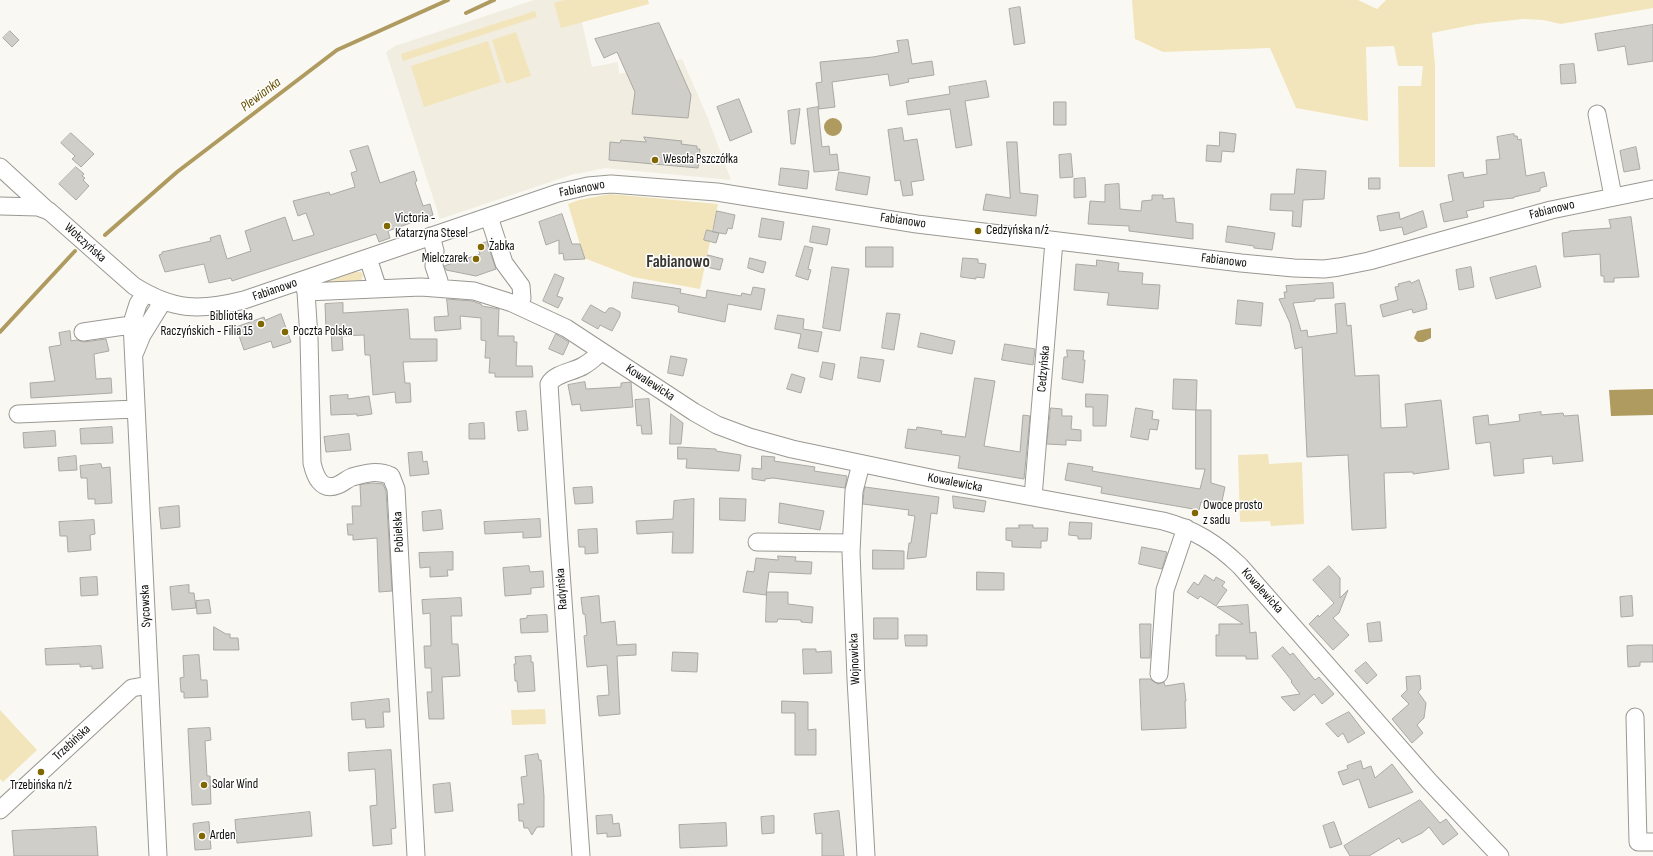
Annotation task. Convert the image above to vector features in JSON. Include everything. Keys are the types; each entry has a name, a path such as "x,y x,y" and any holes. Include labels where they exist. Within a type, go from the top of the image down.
{"street":[{"path":"1597,114 1613,196"},
{"path":"0,167 49,211"},
{"name":"Fabianowo","path":"163,301 184,306 214,307 304,286 368,258 431,236 578,188 597,184 624,184 717,192 917,224 1277,267 1324,269 1369,261 1550,210 1653,189"},
{"name":"Wołczyńska","path":"0,206 38,207 49,211 134,286 163,301"},
{"path":"489,216 504,263 521,286 522,298 519,306"},
{"path":"431,236 435,252 434,266 439,281 439,288"},
{"name":"Cedzyńska","path":"1033,497 1054,241"},
{"path":"368,258 378,289"},
{"name":"Kowalewicka","path":"304,286 378,289 439,288 474,291 519,306 566,328 694,412 717,425 744,436 775,445 861,464 1163,521 1186,528 1225,551 1240,566 1429,782 1500,856"},
{"name":"Pobielska","path":"304,286 310,345 312,463 315,475 320,483 326,486 337,486 351,478 375,472 383,473 391,476 396,489 416,856"},
{"name":"Sycowska","path":"138,331 132,324 138,304 145,293"},
{"name":"Sycowska","path":"158,856 134,356 138,331 163,301"},
{"path":"83,332 124,326 138,331"},
{"name":"Radyńska","path":"581,856 549,384 555,378 582,367 592,361 601,351"},
{"path":"18,414 136,409"},
{"name":"Wojnowicka","path":"861,464 854,491 851,543 856,679 866,856"},
{"path":"1159,674 1165,590 1186,528"},
{"path":"757,542 851,543"},
{"name":"Trzebińska","path":"0,810 132,688 149,685"},
{"path":"1635,717 1638,842 1653,842"}],"shaded area":[{"path":"534,0 577,0 592,67 618,62 619,74 682,59 707,116 731,180 605,168 577,173 440,219 386,52 395,46"},
{"path":"564,0 648,0 649,4 561,28 554,3"},
{"path":"1132,0 1358,0 1377,9 1386,0 1653,0 1653,8 1561,24 1543,20 1523,19 1477,24 1432,33 1435,65 1435,167 1399,167 1398,86 1421,86 1423,66 1398,66 1394,46 1366,47 1368,121 1296,108 1270,48 1163,52 1135,39"},
{"path":"535,11 537,17 403,61 401,54"},
{"path":"516,32 531,76 506,84 492,40"},
{"path":"488,41 501,82 424,107 411,66"},
{"path":"833,118 839,121 842,127 839,133 833,136 827,133 824,127 827,121"},
{"path":"610,194 718,204 700,289 633,277 584,258 568,204 579,200"},
{"path":"355,272 361,272 363,275 361,282 321,284"},
{"path":"1431,328 1431,338 1423,342 1418,342 1414,338 1417,331"},
{"path":"1653,389 1653,415 1611,416 1609,390"},
{"path":"1268,454 1269,464 1302,462 1304,524 1271,526 1270,521 1240,522 1238,455"},
{"path":"545,709 546,724 512,725 511,710"},
{"path":"0,710 37,750 3,782 0,779"}],"building":[{"path":"1020,7 1025,43 1014,45 1009,9"},
{"path":"659,23 691,95 688,118 632,114 635,92 617,52 604,58 595,39"},
{"path":"1653,25 1653,61 1628,65 1625,46 1598,51 1595,34"},
{"path":"10,31 19,40 12,47 3,38"},
{"path":"908,40 912,64 932,61 934,75 908,79 909,82 890,86 888,74 832,82 835,107 819,109 816,83 822,82 820,62 873,57 899,52 897,41"},
{"path":"1574,64 1576,83 1561,84 1560,65"},
{"path":"986,81 989,97 965,101 972,145 956,148 950,109 908,115 906,101 950,94 949,87"},
{"path":"739,99 752,132 730,141 717,107"},
{"path":"1054,102 1066,102 1066,125 1054,125"},
{"path":"818,107 822,147 829,146 830,155 837,154 839,170 814,172 807,109"},
{"path":"800,109 795,144 791,144 788,111"},
{"path":"902,128 904,141 917,139 924,180 911,182 913,195 903,196 900,180 895,181 888,130"},
{"path":"1220,132 1236,134 1234,152 1222,151 1221,162 1206,161 1207,145 1219,146"},
{"path":"71,133 94,154 81,167 72,159 75,156 61,143"},
{"path":"1514,134 1514,136 1517,136 1518,140 1521,139 1526,176 1544,172 1547,186 1540,188 1540,191 1514,198 1483,201 1484,207 1466,211 1468,217 1444,222 1440,204 1453,201 1448,175 1463,172 1464,178 1487,174 1486,160 1500,159 1497,137"},
{"path":"644,137 682,141 681,144 697,146 697,149 700,149 698,168 609,160 610,142 620,143 621,140 646,142"},
{"path":"1007,142 1017,142 1020,193 1038,195 1036,216 983,210 986,194 1010,198"},
{"path":"368,146 380,183 414,171 417,181 415,182 423,206 430,204 433,215 388,231 390,238 379,242 376,234 232,281 231,278 209,283 204,264 165,272 159,255 162,254 162,252 211,241 210,238 220,235 227,259 251,251 245,231 285,217 293,241 314,235 306,213 298,216 293,201 329,192 330,195 355,187 351,173 357,171 350,151"},
{"path":"1636,147 1640,169 1624,172 1620,151"},
{"path":"1071,154 1073,177 1060,178 1059,155"},
{"path":"76,167 84,174 82,176 85,178 83,180 89,186 76,200 59,184"},
{"path":"781,168 809,171 807,189 779,185"},
{"path":"1297,169 1326,171 1324,199 1303,200 1301,227 1292,226 1293,211 1270,210 1271,194 1294,194"},
{"path":"839,172 870,177 867,195 836,190"},
{"path":"1085,178 1086,197 1074,198 1074,179"},
{"path":"1369,178 1380,178 1380,189 1369,189"},
{"path":"1119,184 1120,209 1141,211 1142,201 1152,200 1152,195 1163,195 1163,199 1174,198 1176,222 1193,224 1193,239 1129,231 1129,226 1088,224 1090,201 1105,202 1105,185"},
{"path":"717,211 735,215 732,229 728,228 726,234 713,232"},
{"path":"1423,211 1427,227 1404,235 1402,227 1380,231 1377,216 1399,212 1400,219"},
{"path":"562,214 572,244 580,244 585,259 564,260 563,253 559,254 559,240 546,245 539,222"},
{"path":"1631,217 1639,277 1614,278 1614,282 1604,282 1604,276 1601,276 1600,254 1564,257 1562,233 1569,231 1611,228 1609,220"},
{"path":"762,218 784,222 781,240 759,237"},
{"path":"813,226 830,229 827,245 810,242"},
{"path":"1228,226 1275,233 1272,250 1226,242"},
{"path":"707,230 719,233 716,243 704,240"},
{"path":"487,242 496,269 476,276 446,270 444,266 480,254 477,245"},
{"path":"805,246 813,248 808,269 811,270 808,280 796,276"},
{"path":"866,247 893,247 893,267 866,267"},
{"path":"708,255 723,259 720,270 706,267"},
{"path":"750,258 766,262 763,273 748,268"},
{"path":"963,258 978,259 978,263 986,264 984,278 976,277 976,279 961,277"},
{"path":"1097,260 1119,263 1118,271 1143,273 1142,284 1160,285 1158,309 1107,305 1109,293 1074,290 1076,264 1096,266"},
{"path":"1536,266 1541,287 1496,299 1490,278"},
{"path":"832,267 849,269 840,331 823,328"},
{"path":"1471,267 1474,287 1459,290 1456,270"},
{"path":"555,274 564,278 557,296 563,298 558,308 543,301"},
{"path":"1419,280 1427,309 1413,313 1412,309 1383,317 1380,305 1398,300 1395,287 1399,286 1398,284 1410,281 1411,283"},
{"path":"634,282 681,289 680,293 706,298 707,290 741,296 742,293 751,295 753,287 765,289 761,310 728,304 725,322 678,312 679,307 675,305 632,298"},
{"path":"1333,283 1334,298 1315,299 1315,301 1293,303 1301,331 1307,330 1308,337 1337,333 1335,304 1345,303 1347,326 1351,325 1355,376 1379,375 1381,428 1407,427 1405,404 1441,400 1449,469 1413,474 1413,472 1384,473 1386,528 1352,530 1348,455 1307,457 1302,347 1295,349 1290,323 1279,299 1285,298 1284,292 1287,292 1286,286"},
{"path":"447,299 472,301 481,304 482,306 499,309 498,336 514,336 514,342 517,342 516,366 532,366 533,377 495,377 495,373 489,373 490,358 485,358 486,341 481,340 481,318 460,316 461,329 435,331 434,317 448,316"},
{"path":"1238,300 1263,303 1261,326 1236,324"},
{"path":"343,303 343,313 408,309 410,339 437,339 437,361 403,362 405,383 410,383 411,402 396,403 395,392 373,395 370,355 365,355 364,335 342,336 343,350 332,351 331,328 326,329 325,304"},
{"path":"591,305 605,313 609,308 613,308 620,312 620,316 612,331 600,325 598,329 582,320"},
{"path":"887,313 900,314 894,350 882,348"},
{"path":"281,314 291,342 273,348 271,341 244,350 236,327 264,317 265,320"},
{"path":"778,315 804,319 803,329 822,332 818,352 798,348 801,334 775,329"},
{"path":"70,331 71,341 77,340 84,342 106,339 109,351 94,354 96,379 111,378 112,393 31,398 30,383 55,381 49,347 61,345 59,333"},
{"path":"921,333 955,341 952,354 918,347"},
{"path":"556,334 569,342 563,355 549,349"},
{"path":"1005,344 1035,349 1033,365 1002,360"},
{"path":"1067,350 1084,351 1083,360 1085,360 1083,383 1062,379 1064,357 1067,357"},
{"path":"671,356 687,359 683,376 668,373"},
{"path":"861,357 884,360 880,382 858,378"},
{"path":"823,362 835,364 832,380 820,377"},
{"path":"792,374 805,378 801,393 787,389"},
{"path":"975,378 995,381 984,446 1020,452 1023,415 1030,416 1024,479 958,468 960,456 905,448 908,429 916,430 917,427 942,431 941,434 965,437"},
{"path":"1174,379 1197,380 1196,410 1173,409"},
{"path":"585,382 586,389 621,387 621,383 631,382 633,407 581,411 580,404 572,405 568,385"},
{"path":"1086,394 1108,395 1106,426 1093,426 1093,407 1086,407"},
{"path":"348,395 348,399 369,396 372,414 357,416 357,414 331,415 330,396"},
{"path":"649,399 652,434 642,434 641,425 637,426 635,400"},
{"path":"1051,408 1062,409 1062,416 1072,416 1071,429 1081,430 1081,441 1066,440 1066,445 1047,444"},
{"path":"1136,408 1153,411 1152,419 1159,420 1157,430 1150,429 1148,440 1131,437"},
{"path":"1196,410 1211,410 1211,483 1225,487 1221,506 1201,502 1199,510 1101,493 1102,487 1065,480 1068,463 1093,467 1092,471 1200,489 1205,469 1196,469"},
{"path":"526,411 528,430 518,431 516,412"},
{"path":"1541,412 1541,415 1563,413 1564,416 1578,415 1583,461 1553,464 1552,456 1523,459 1524,473 1494,476 1490,442 1476,444 1473,417 1488,415 1489,425 1520,421 1519,415"},
{"path":"671,414 683,423 681,444 670,444"},
{"path":"484,423 485,439 469,439 469,424"},
{"path":"112,427 113,443 81,444 80,429"},
{"path":"55,431 56,446 24,448 23,433"},
{"path":"349,434 351,450 326,452 324,437"},
{"path":"678,447 716,449 716,451 741,455 739,471 686,468 687,459 678,459"},
{"path":"422,452 423,462 427,461 429,474 410,476 408,453"},
{"path":"76,456 77,470 59,471 58,458"},
{"path":"762,456 775,457 774,461 815,467 814,471 847,476 845,488 773,478 765,479 765,481 752,479 752,468 761,469"},
{"path":"101,464 102,468 110,467 112,503 95,504 95,499 88,499 87,478 81,478 80,466"},
{"path":"373,483 383,484 386,491 392,591 379,592 377,538 353,540 353,535 348,535 347,524 353,524 352,506 361,506 360,485"},
{"path":"592,487 593,503 575,504 573,488"},
{"path":"865,487 939,497 937,514 931,513 926,557 907,559 915,516 908,515 909,510 863,504"},
{"path":"953,496 986,501 984,512 954,508"},
{"path":"720,498 746,499 745,521 720,520"},
{"path":"694,499 693,553 672,553 673,532 637,534 636,521 673,519 674,501"},
{"path":"780,503 824,511 820,530 779,523"},
{"path":"179,506 180,527 161,529 159,508"},
{"path":"441,510 443,529 423,531 422,512"},
{"path":"540,519 541,537 523,538 523,532 485,534 484,522"},
{"path":"94,520 95,534 90,535 91,550 68,552 67,536 60,536 59,522"},
{"path":"1070,522 1092,523 1091,539 1078,539 1078,536 1069,535"},
{"path":"1019,525 1033,525 1033,528 1048,528 1047,541 1041,541 1041,548 1012,547 1012,541 1006,540 1006,528 1019,528"},
{"path":"597,529 598,553 585,554 585,547 579,547 578,530"},
{"path":"1142,547 1167,552 1162,569 1139,564"},
{"path":"873,550 904,551 904,569 873,569"},
{"path":"453,552 453,570 447,570 448,576 430,577 430,567 420,568 419,553"},
{"path":"778,556 796,557 795,561 812,562 811,574 769,572 766,595 743,592 747,571 754,572 756,558 778,560"},
{"path":"529,566 530,572 543,571 544,587 531,588 531,594 505,596 503,568"},
{"path":"1329,566 1340,578 1340,598 1348,590 1339,613 1333,618 1349,635 1333,650 1309,624 1334,603 1313,580"},
{"path":"977,572 1004,573 1004,590 977,590"},
{"path":"1205,575 1214,581 1216,577 1225,582 1222,586 1227,590 1216,606 1200,596 1198,599 1187,592 1194,582 1198,585"},
{"path":"97,577 98,595 81,596 80,578"},
{"path":"189,585 189,593 194,593 196,608 172,610 170,587"},
{"path":"767,592 788,592 788,604 813,607 812,623 801,622 801,620 778,619 777,622 766,622"},
{"path":"599,596 601,623 615,621 617,645 636,644 636,655 617,656 620,714 599,716 597,696 609,695 607,665 587,667 584,636 587,635 585,614 583,614 581,598"},
{"path":"1632,596 1633,616 1621,617 1620,597"},
{"path":"461,598 462,616 451,616 452,644 458,644 460,676 442,677 444,719 429,719 427,692 432,692 431,668 425,668 424,646 431,646 430,613 423,614 422,600"},
{"path":"209,600 211,613 197,614 196,601"},
{"path":"1248,605 1250,633 1256,632 1258,659 1246,659 1246,656 1216,656 1216,635 1219,635 1219,624 1243,624 1217,607"},
{"path":"547,615 548,632 521,633 520,619 527,618 527,616"},
{"path":"874,618 898,618 898,639 874,639"},
{"path":"1380,622 1382,641 1369,642 1367,624"},
{"path":"1140,624 1151,624 1150,658 1141,658"},
{"path":"214,627 226,634 230,634 230,638 238,638 239,650 214,650"},
{"path":"905,635 927,635 927,646 906,646"},
{"path":"1653,645 1653,662 1640,662 1640,666 1628,667 1627,646"},
{"path":"101,646 103,668 92,669 92,666 80,667 80,664 46,665 45,649"},
{"path":"1283,647 1290,655 1293,653 1315,680 1319,677 1334,694 1322,704 1314,694 1294,711 1281,697 1300,694 1291,682 1292,681 1272,656"},
{"path":"803,649 816,649 816,652 831,651 832,673 804,674"},
{"path":"673,652 698,653 697,672 672,671"},
{"path":"199,655 201,680 207,680 208,697 184,698 184,692 181,692 180,678 184,677 183,656"},
{"path":"531,656 531,662 533,662 535,691 518,692 517,681 515,681 515,657"},
{"path":"1366,662 1377,675 1367,684 1355,671"},
{"path":"1420,676 1421,689 1418,692 1426,703 1424,718 1417,725 1423,733 1412,743 1392,719 1409,704 1401,696 1407,690 1406,677"},
{"path":"1140,679 1150,679 1158,684 1164,682 1165,686 1184,683 1186,728 1142,730"},
{"path":"389,699 390,712 383,712 384,727 366,728 365,719 352,720 351,703"},
{"path":"782,701 808,702 808,730 816,729 816,755 795,755 795,713 782,713"},
{"path":"1349,712 1365,733 1348,743 1343,733 1338,737 1326,724"},
{"path":"210,728 211,740 205,741 207,776 210,776 211,804 192,805 188,729"},
{"path":"391,750 396,828 391,829 392,844 373,846 370,806 377,805 375,769 349,771 348,753"},
{"path":"538,754 539,760 541,760 544,796 544,827 537,827 532,835 528,828 524,828 523,821 519,821 518,804 524,804 521,777 527,776 525,756"},
{"path":"1361,761 1363,769 1371,766 1375,778 1392,764 1413,792 1369,808 1359,779 1343,785 1338,772 1348,769 1347,766"},
{"path":"450,783 453,811 435,813 433,785"},
{"path":"1420,800 1440,823 1446,819 1458,834 1443,845 1429,827 1422,833 1402,843 1399,838 1369,856 1350,856 1344,846"},
{"path":"839,811 844,856 822,856 822,833 816,834 814,814"},
{"path":"310,812 312,836 237,843 235,820"},
{"path":"612,815 613,824 619,823 621,836 607,837 607,833 597,834 596,816"},
{"path":"774,816 774,833 762,834 761,817"},
{"name":"Arden","path":"209,822 211,849 195,850 193,824"},
{"path":"1334,822 1342,844 1330,848 1323,826"},
{"path":"726,823 727,846 680,848 679,825"},
{"path":"96,827 98,856 14,856 12,831"}],"waterway":[{"name":"Plewianka","path":"105,235 177,172 337,50 448,0"},
{"path":"466,13 494,0"},
{"name":"Plewianka","path":"0,332 75,251"}],"place":[{"name":"Wesoła Pszczółka","path":"655,160"},
{"name":"Victoria - Katarzyna Stesel","path":"387,226"},
{"name":"Cedzyńska n/ż","path":"978,231"},
{"name":"Żabka","path":"481,247"},
{"name":"Mielczarek","path":"476,259"},
{"name":"Biblioteka Raczyńskich - Filia 15","path":"261,324"},
{"name":"Poczta Polska","path":"285,332"},
{"name":"Owoce prosto z sadu","path":"1195,513"},
{"name":"Trzebińska n/ż","path":"41,772"},
{"name":"Solar Wind","path":"204,785"},
{"name":"Arden","path":"202,836"}],"district":[{"name":"Fabianowo","path":"678,263"}]}
